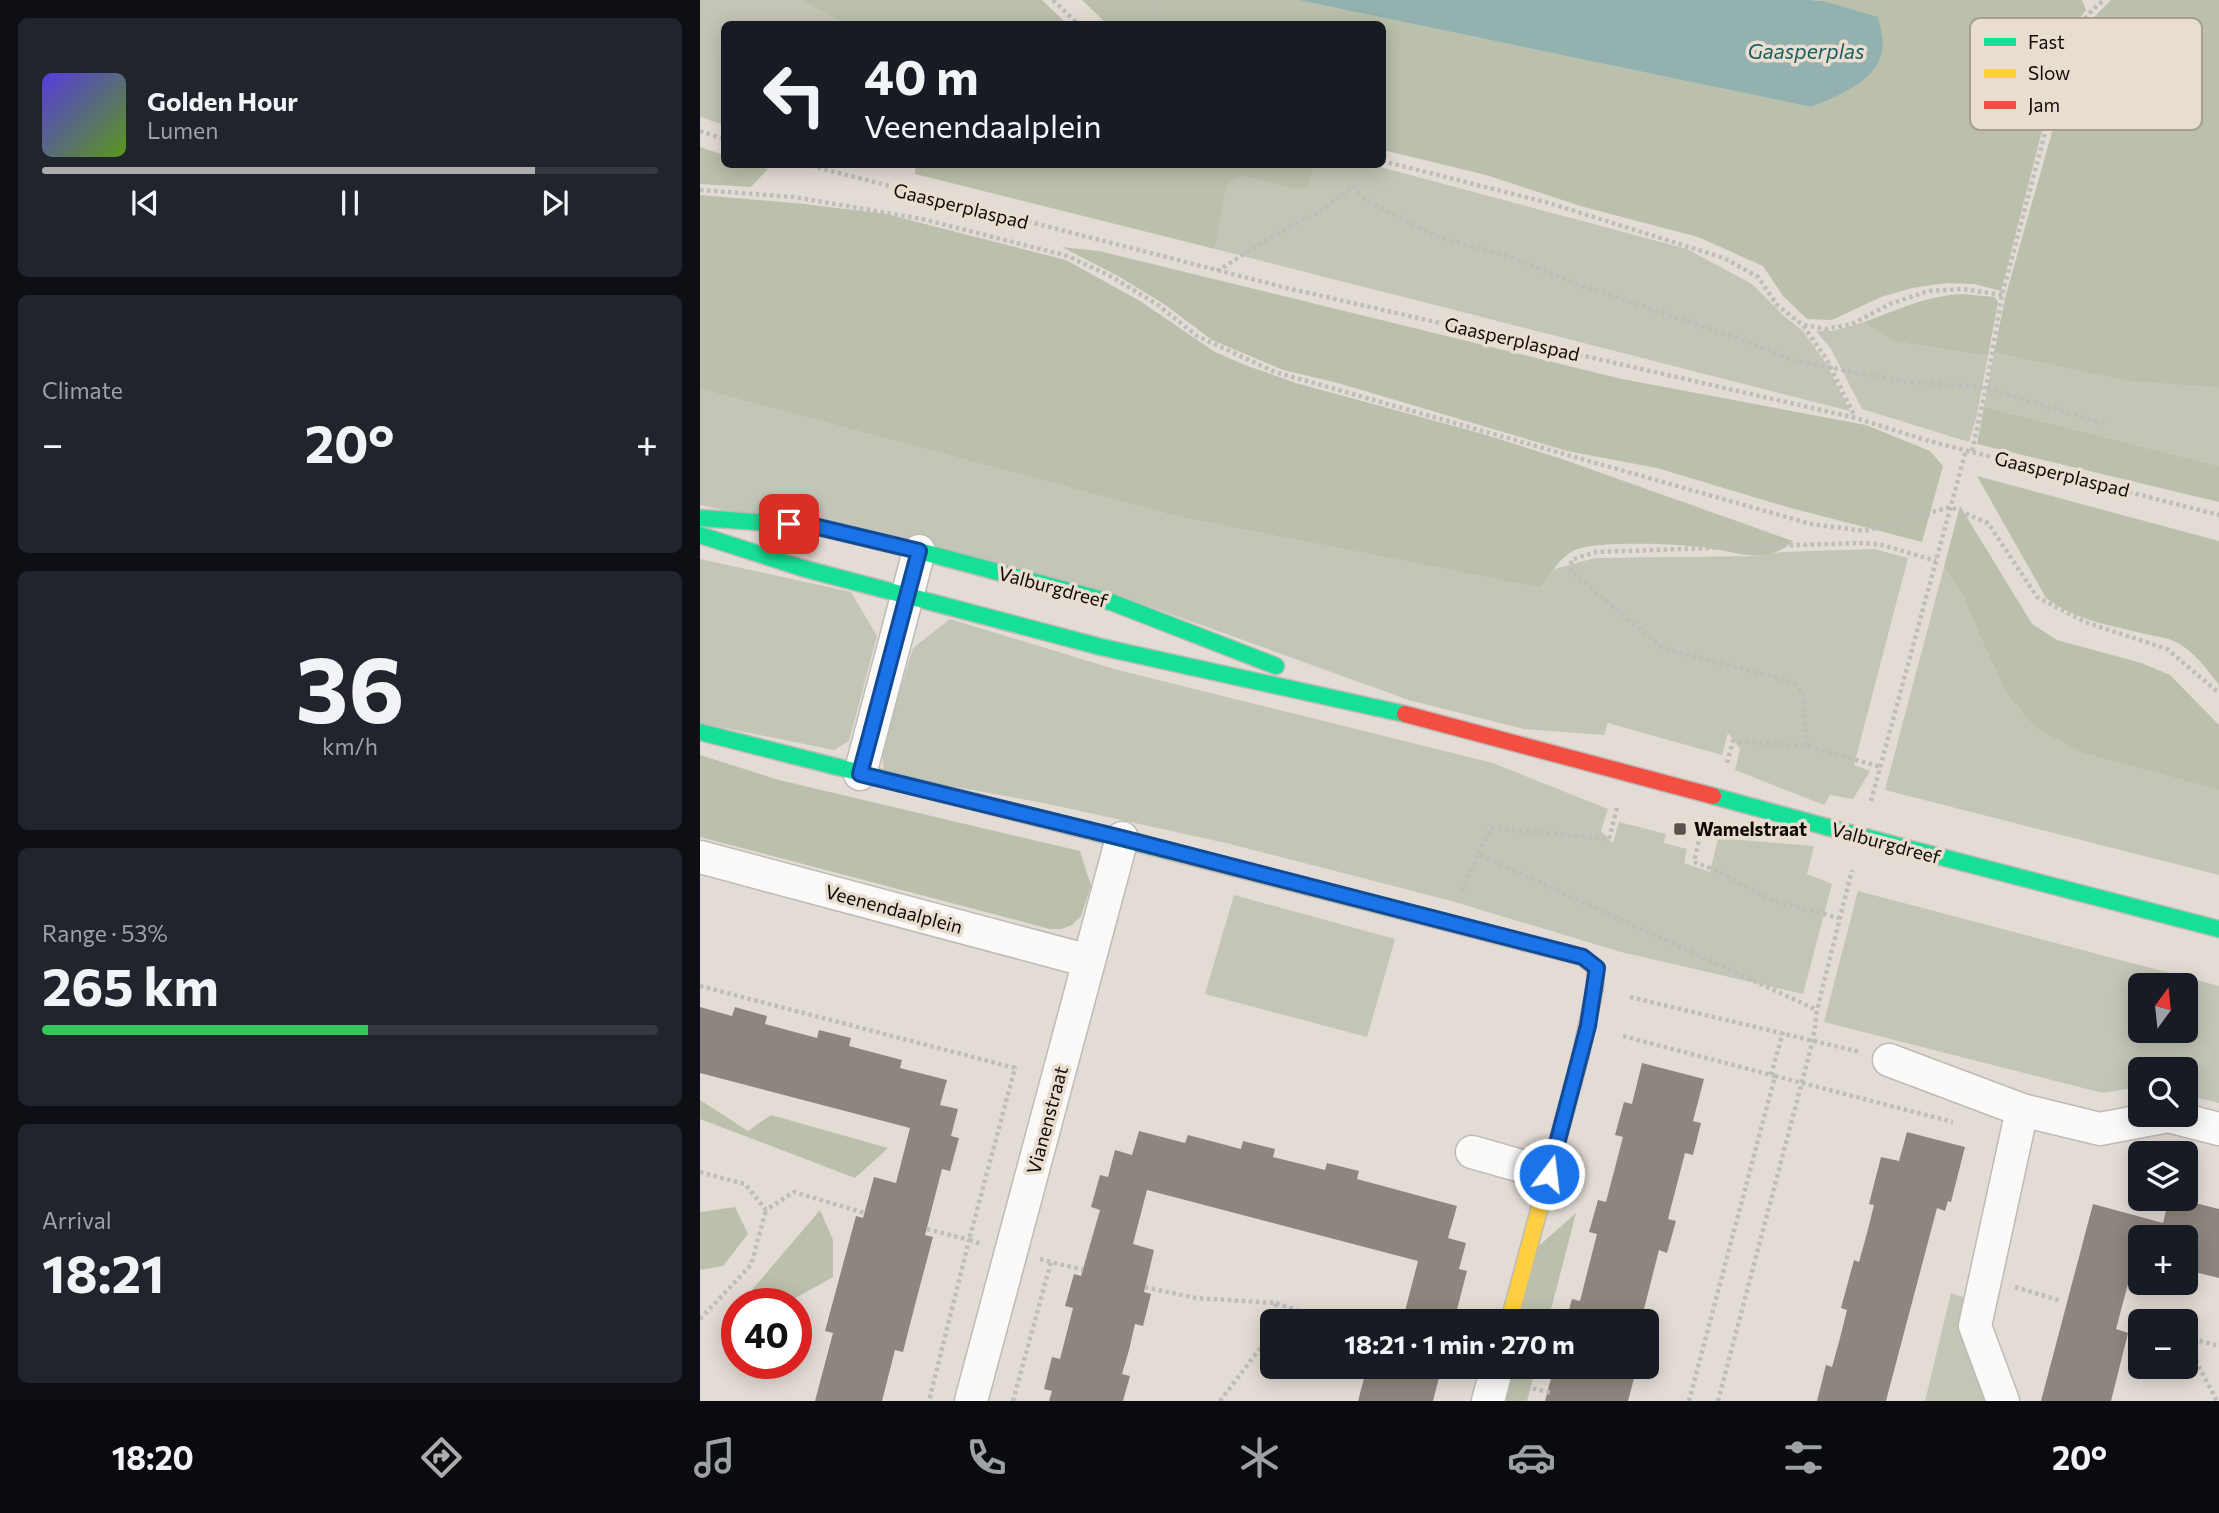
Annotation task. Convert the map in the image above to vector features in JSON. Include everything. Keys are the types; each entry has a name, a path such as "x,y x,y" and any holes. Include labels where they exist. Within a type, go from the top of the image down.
{"street":[{"name":"Valburgdreef","path":"700,518 814,526 1111,602 1392,711"},
{"name":"Valburgdreef","path":"700,535 802,568 1101,647 1392,711 2219,929"},
{"path":"860,774 919,551"},
{"path":"700,732 1583,957 1597,968 1588,1026 1512,1309"},
{"name":"Vianenstraat","path":"971,1401 1122,838"},
{"name":"Veenendaalplein","path":"700,858 1089,961"},
{"path":"1889,1060 2022,1110 2100,1129 2168,1116 2219,1129"},
{"path":"2003,1401 1975,1326 2022,1110"},
{"path":"1472,1152 1549,1174"},
{"path":"1488,1401 1494,1379"}],"path":[{"path":"1053,0 1075,21"},
{"path":"1157,0 1158,21"},
{"path":"2087,18 2105,0"},
{"path":"1870,804 1950,507 1986,388 2002,295 2046,130"},
{"path":"700,131 721,138"},
{"path":"1386,162 1549,203 1724,258 1758,278 1777,305 1803,325 1831,369 1856,418"},
{"name":"Gaasperplaspad","path":"819,168 1217,271 1856,418 1969,451 2219,515"},
{"path":"1217,271 1279,232 1324,209 1353,186 1366,200 1437,237 1505,255 1574,283 1796,360 1831,369 1915,382 1986,388 2105,424"},
{"path":"700,190 794,197 922,219 1068,256 1112,277 1158,304 1197,336 1275,372 1811,524 1865,531 1950,507 1988,523 2037,597 2085,622 2166,649 2219,693"},
{"path":"1803,325 1826,329 1852,324 1891,304 1928,291 1963,289 2002,295"},
{"path":"1807,746 1803,693 1792,682 1663,648 1571,571 1571,560 1596,552 1857,543 1879,544 1936,561"},
{"path":"1715,760 1728,763 1733,741 1807,746 1881,767"},
{"path":"1461,893 1491,828 1609,839 1618,803"},
{"path":"1691,821 1703,824 1694,862 1774,901 1839,918"},
{"path":"1478,854 1817,1010"},
{"path":"1718,1401 1813,1040 1817,1010 1853,868"},
{"path":"700,986 1015,1068 929,1401"},
{"path":"1595,988 1889,1060"},
{"path":"1588,1026 1962,1125"},
{"path":"1689,1401 1783,1032"},
{"path":"700,1172 745,1184 766,1210"},
{"path":"700,1319 751,1265 766,1210 793,1192 865,1213"},
{"path":"927,1228 969,1240"},
{"path":"1013,1401 1051,1262 1083,1270"},
{"path":"1984,1279 2062,1301"},
{"path":"1145,1287 1196,1298 1276,1303 1293,1309"},
{"path":"1275,1309 1276,1303"},
{"path":"2198,1340 2219,1346"},
{"path":"1220,1401 1260,1348"},
{"path":"2198,1365 2217,1401"}],"shaded area":[{"path":"700,0 801,0 840,21 721,21 721,124 700,117"},
{"path":"1313,168 1384,168 1687,249 1752,284 1803,331 1827,365 1850,411 1215,249 1226,190 1231,182 1243,176 1299,190 1308,187"},
{"path":"1864,322 1896,342 1988,356 1969,442 1862,409 1831,349 1816,331 1833,331"},
{"path":"1994,353 2127,381 2219,388 2219,466 1984,407"},
{"path":"700,389 1179,517 1541,588 1554,569 1595,558 1755,556 1782,552 1874,549 1908,558 1854,765 1870,771 1853,799 1830,795 1824,805 1735,770 1740,749 1728,733 1722,755 1608,723 1604,735 1524,729 1409,700 1151,607 700,505"},
{"path":"700,559 851,592 877,636 849,741 834,750 700,723"},
{"path":"1944,567 1962,594 2007,694 2035,728 2082,753 2219,790 2219,875 1885,790"},
{"path":"950,619 1114,669 1493,763 1608,809 1601,831 1613,843 1619,822 1666,834 1664,843 1687,849 1684,863 1710,872 1718,838 1814,846 1807,874 1832,884 1803,994 1621,952 1448,900 1226,843 1044,803 884,774 882,750 913,648"},
{"path":"1858,891 2170,973 2128,973 2128,1043 2198,1043 2198,980 2219,986 2219,1103 2198,1098 2198,1057 2128,1057 2128,1089 2103,1093 1824,1022"},
{"path":"1234,895 1395,939 1367,1037 1205,994"},
{"path":"1951,1293 1965,1298 1959,1327 1987,1401 1925,1401"}],"green space":[{"path":"801,0 1042,0 1064,21 840,21"},
{"path":"1082,0 1298,0 1811,107 1823,1 1810,0 2082,0 2086,10 2080,18 1970,18 1970,130 2042,130 2001,291 1974,284 1946,283 1912,288 1881,297 1832,320 1807,319 1783,296 1763,266 1698,237 1584,207 1486,175 1386,151 1386,21 1104,21"},
{"path":"2111,0 2219,0 2219,388 2127,381 1994,353 2005,298 2053,130 2202,130 2202,18 2093,18"},
{"path":"700,147 721,154 721,168 768,169 751,187 700,184"},
{"path":"916,168 1313,168 1308,187 1299,190 1243,176 1231,182 1226,190 1215,249 915,174"},
{"path":"700,195 886,214 1066,260 1140,301 1215,352 1245,365 1296,383 1483,434 1562,459 1793,541 1783,549 1762,555 1658,544 1600,545 1573,551 1563,558 1541,588 1179,517 700,389"},
{"path":"1062,247 1099,251 1622,379 1866,425 1930,451 1943,466 1922,542 1787,507 1657,468 1567,451 1338,383 1283,370 1212,340 1164,304"},
{"path":"1962,294 1995,297 1998,302 1988,356 1896,342 1864,322 1924,301"},
{"path":"1984,407 2219,466 2219,502 1977,444"},
{"path":"1977,476 2219,541 2219,685 2195,656 2178,643 2091,620 2046,598"},
{"path":"1960,506 2032,624 2057,640 2141,663 2170,675 2219,725 2219,790 2082,753 2035,728 2007,694 1962,594 1944,567"},
{"path":"700,755 779,780 1080,851 1091,886 1081,916 1072,925 1050,929 700,837"},
{"path":"700,1100 748,1131 771,1115 888,1148 855,1178 700,1119"},
{"path":"735,1207 748,1234 723,1266 700,1270 700,1212"},
{"path":"820,1210 833,1240 833,1277 812,1289 754,1288"},
{"path":"1576,1213 1551,1309 1503,1309 1515,1267"},
{"path":"1485,1379 1533,1379 1527,1401 1479,1401"}],"water":[{"name":"Gaasperplas","path":"1298,0 1823,1 1878,17 1883,47 1876,66 1861,82 1811,107"}],"building":[{"path":"700,1007 732,1016 735,1007 767,1016 765,1024 817,1038 819,1030 851,1038 849,1046 902,1060 900,1068 947,1080 940,1105 958,1109 951,1136 959,1138 950,1171 942,1169 925,1235 933,1237 903,1352 895,1350 882,1401 815,1401 833,1333 825,1331 856,1216 863,1218 874,1177 896,1183 910,1128 700,1073"},
{"path":"1642,1063 1704,1079 1693,1121 1701,1123 1693,1155 1685,1153 1668,1219 1676,1221 1667,1253 1659,1250 1644,1309 1569,1309 1572,1299 1580,1301 1597,1234 1589,1232 1598,1200 1606,1202 1623,1137 1615,1135 1624,1102 1632,1104"},
{"path":"1139,1131 1185,1143 1188,1135 1241,1149 1243,1141 1275,1149 1273,1157 1325,1170 1327,1163 1359,1171 1357,1179 1457,1206 1448,1238 1466,1243 1459,1269 1467,1271 1457,1309 1406,1309 1418,1261 1147,1190 1133,1244 1154,1250 1144,1292 1151,1294 1143,1326 1135,1324 1122,1374 1130,1376 1123,1401 1049,1401 1052,1391 1044,1389 1052,1357 1060,1359 1073,1308 1065,1306 1074,1274 1081,1276 1100,1210 1091,1207 1100,1175 1108,1177 1115,1150 1132,1155"},
{"path":"1907,1132 1965,1147 1951,1202 1948,1201 1945,1211 1937,1208 1886,1401 1817,1401 1826,1365 1832,1367 1840,1338 1847,1310 1841,1308 1854,1260 1859,1262 1867,1233 1874,1205 1869,1204 1881,1157 1899,1161"},
{"path":"2093,1204 2163,1223 2166,1211 2198,1211 2198,1204 2219,1209 2219,1278 2198,1273 2198,1225 2128,1225 2128,1284 2116,1329 2128,1333 2111,1401 2041,1401"},
{"path":"1364,1379 1439,1379 1433,1401 1358,1401"},
{"path":"1551,1379 1634,1379 1628,1401 1545,1401"}],"traffic: fast":[{"path":"700,518 814,526 919,551 1111,602 1276,666"},
{"path":"700,535 802,568 1101,647 1405,714"},
{"path":"700,732 1172,852"},
{"path":"1713,796 1827,827"},
{"path":"1827,827 1903,847"},
{"path":"1903,847 2219,929"}],"traffic: slow":[{"path":"1172,852 1523,942"},
{"path":"1512,1309 1580,1058"}],"traffic: jam":[{"path":"1405,714 1713,796"},
{"path":"1523,942 1582,957 1596,968 1595,988 1580,1058"}],"place":[{"name":"Wamelstraat","path":"1680,829"}],"route":[{"path":"789,524 814,526 919,551 860,774 1122,838 1583,957 1597,968 1588,1026 1549,1174"}]}
